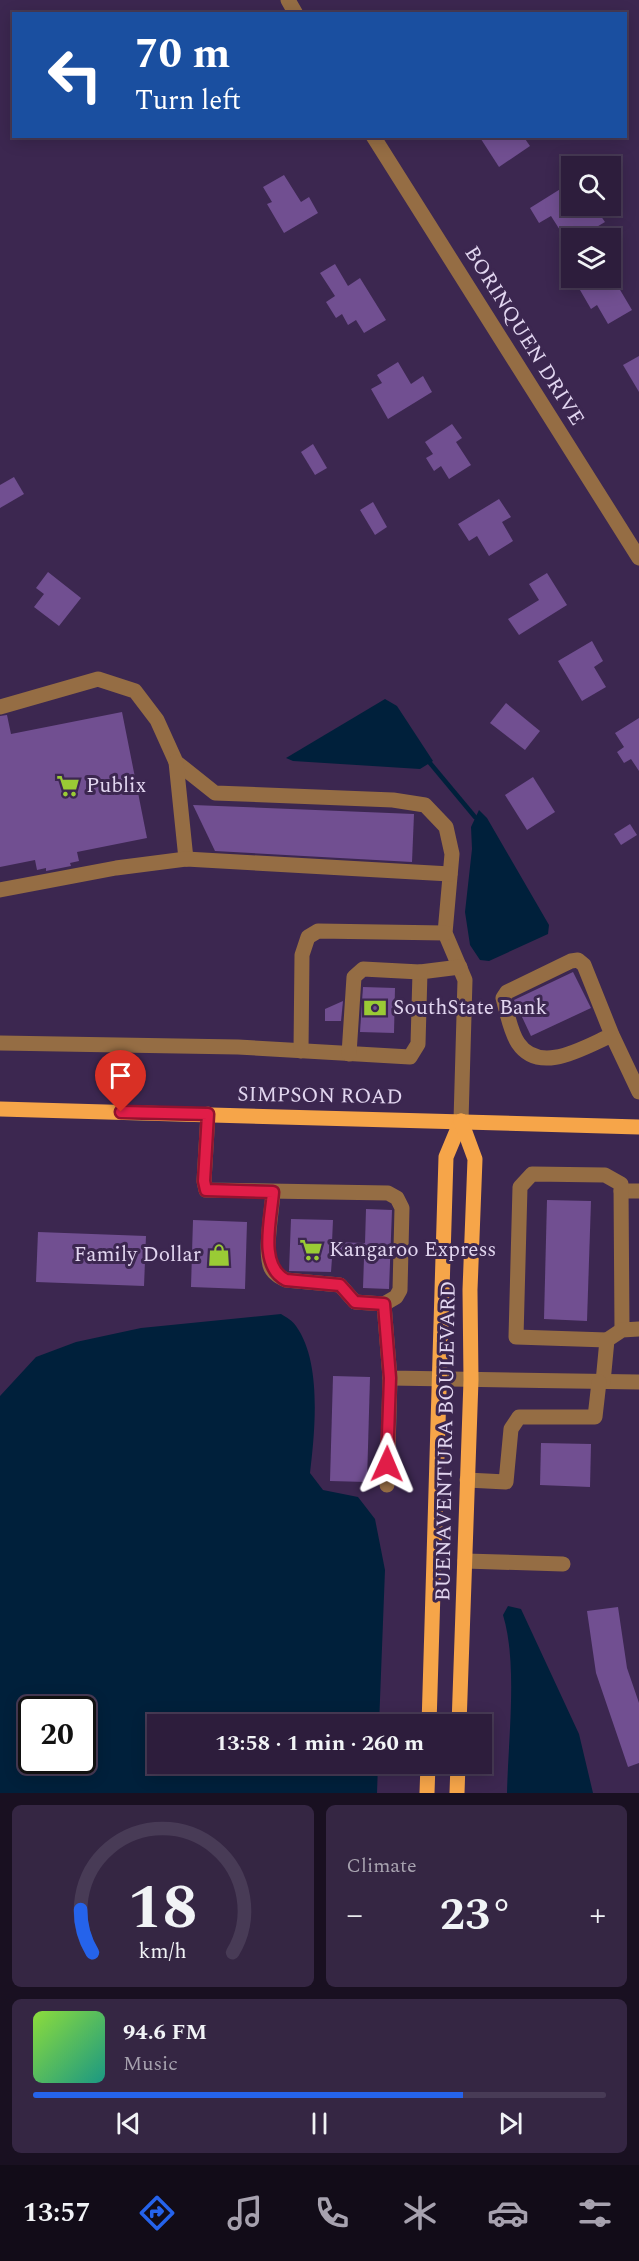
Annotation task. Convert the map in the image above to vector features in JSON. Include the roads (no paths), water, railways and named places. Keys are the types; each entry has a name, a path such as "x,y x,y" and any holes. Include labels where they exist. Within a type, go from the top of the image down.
{"main road":[{"name":"SIMPSON ROAD","path":"0,1109 461,1120 639,1127"},
{"name":"BUENAVENTURA BOULEVARD","path":"429,1714 446,1157 461,1120"},
{"name":"BUENAVENTURA BOULEVARD","path":"459,1714 471,1380 470,1290 475,1159 461,1120"},
{"path":"427,1793 428,1774"},
{"path":"457,1793 458,1774"}],"street":[{"name":"BORINQUEN DRIVE","path":"374,138 639,558"},
{"path":"0,707 98,679 135,691 157,720 176,762 186,859"},
{"path":"176,762 215,793 393,800 425,805 446,827 452,854 445,933 465,981 461,1120"},
{"path":"0,890 116,868 186,859 450,874"},
{"path":"301,1051 303,955 308,937 318,931 445,933"},
{"path":"612,1035 555,1059 543,1058 531,1053 518,1043 502,998 507,992 571,961 578,960 584,965 612,1035 639,1092"},
{"path":"349,1054 353,1021 354,977 363,969 420,972 460,967"},
{"path":"0,1043 301,1051 410,1057 418,1044 420,972"},
{"path":"208,1114 204,1181 206,1190 388,1193 397,1198 402,1208 400,1290 390,1302 384,1304 355,1302 340,1285 286,1280 278,1276 272,1268 269,1256 273,1192"},
{"path":"622,1330 621,1184 605,1175 532,1174 520,1187 516,1337 607,1340 622,1330 639,1329"},
{"path":"621,1191 639,1191"},
{"path":"384,1304 390,1378 387,1485"},
{"path":"467,1480 506,1482 511,1429 519,1417 595,1417 607,1340"},
{"path":"390,1378 639,1382"},
{"path":"465,1561 563,1564"}],"water":[{"path":"385,699 397,706 433,761 420,769 293,761 286,758"},
{"path":"479,810 487,818 549,925 548,934 489,961 480,960 470,945 465,912 472,849 471,827"},
{"path":"281,1314 296,1326 310,1358 315,1397 310,1473 323,1490 358,1497 375,1519 385,1570 379,1714 147,1714 147,1774 378,1774 377,1793 0,1793 0,1396 36,1357 76,1342 141,1328"},
{"path":"508,1606 521,1609 579,1734 593,1793 507,1793 511,1679 508,1635 503,1615"}],"waterway":[{"path":"430,763 475,817"}],"place":[{"name":"Publix","path":"68,786"},
{"name":"SouthState Bank","path":"375,1008"},
{"name":"Kangaroo Express","path":"311,1250"},
{"name":"Family Dollar","path":"219,1255"}]}
